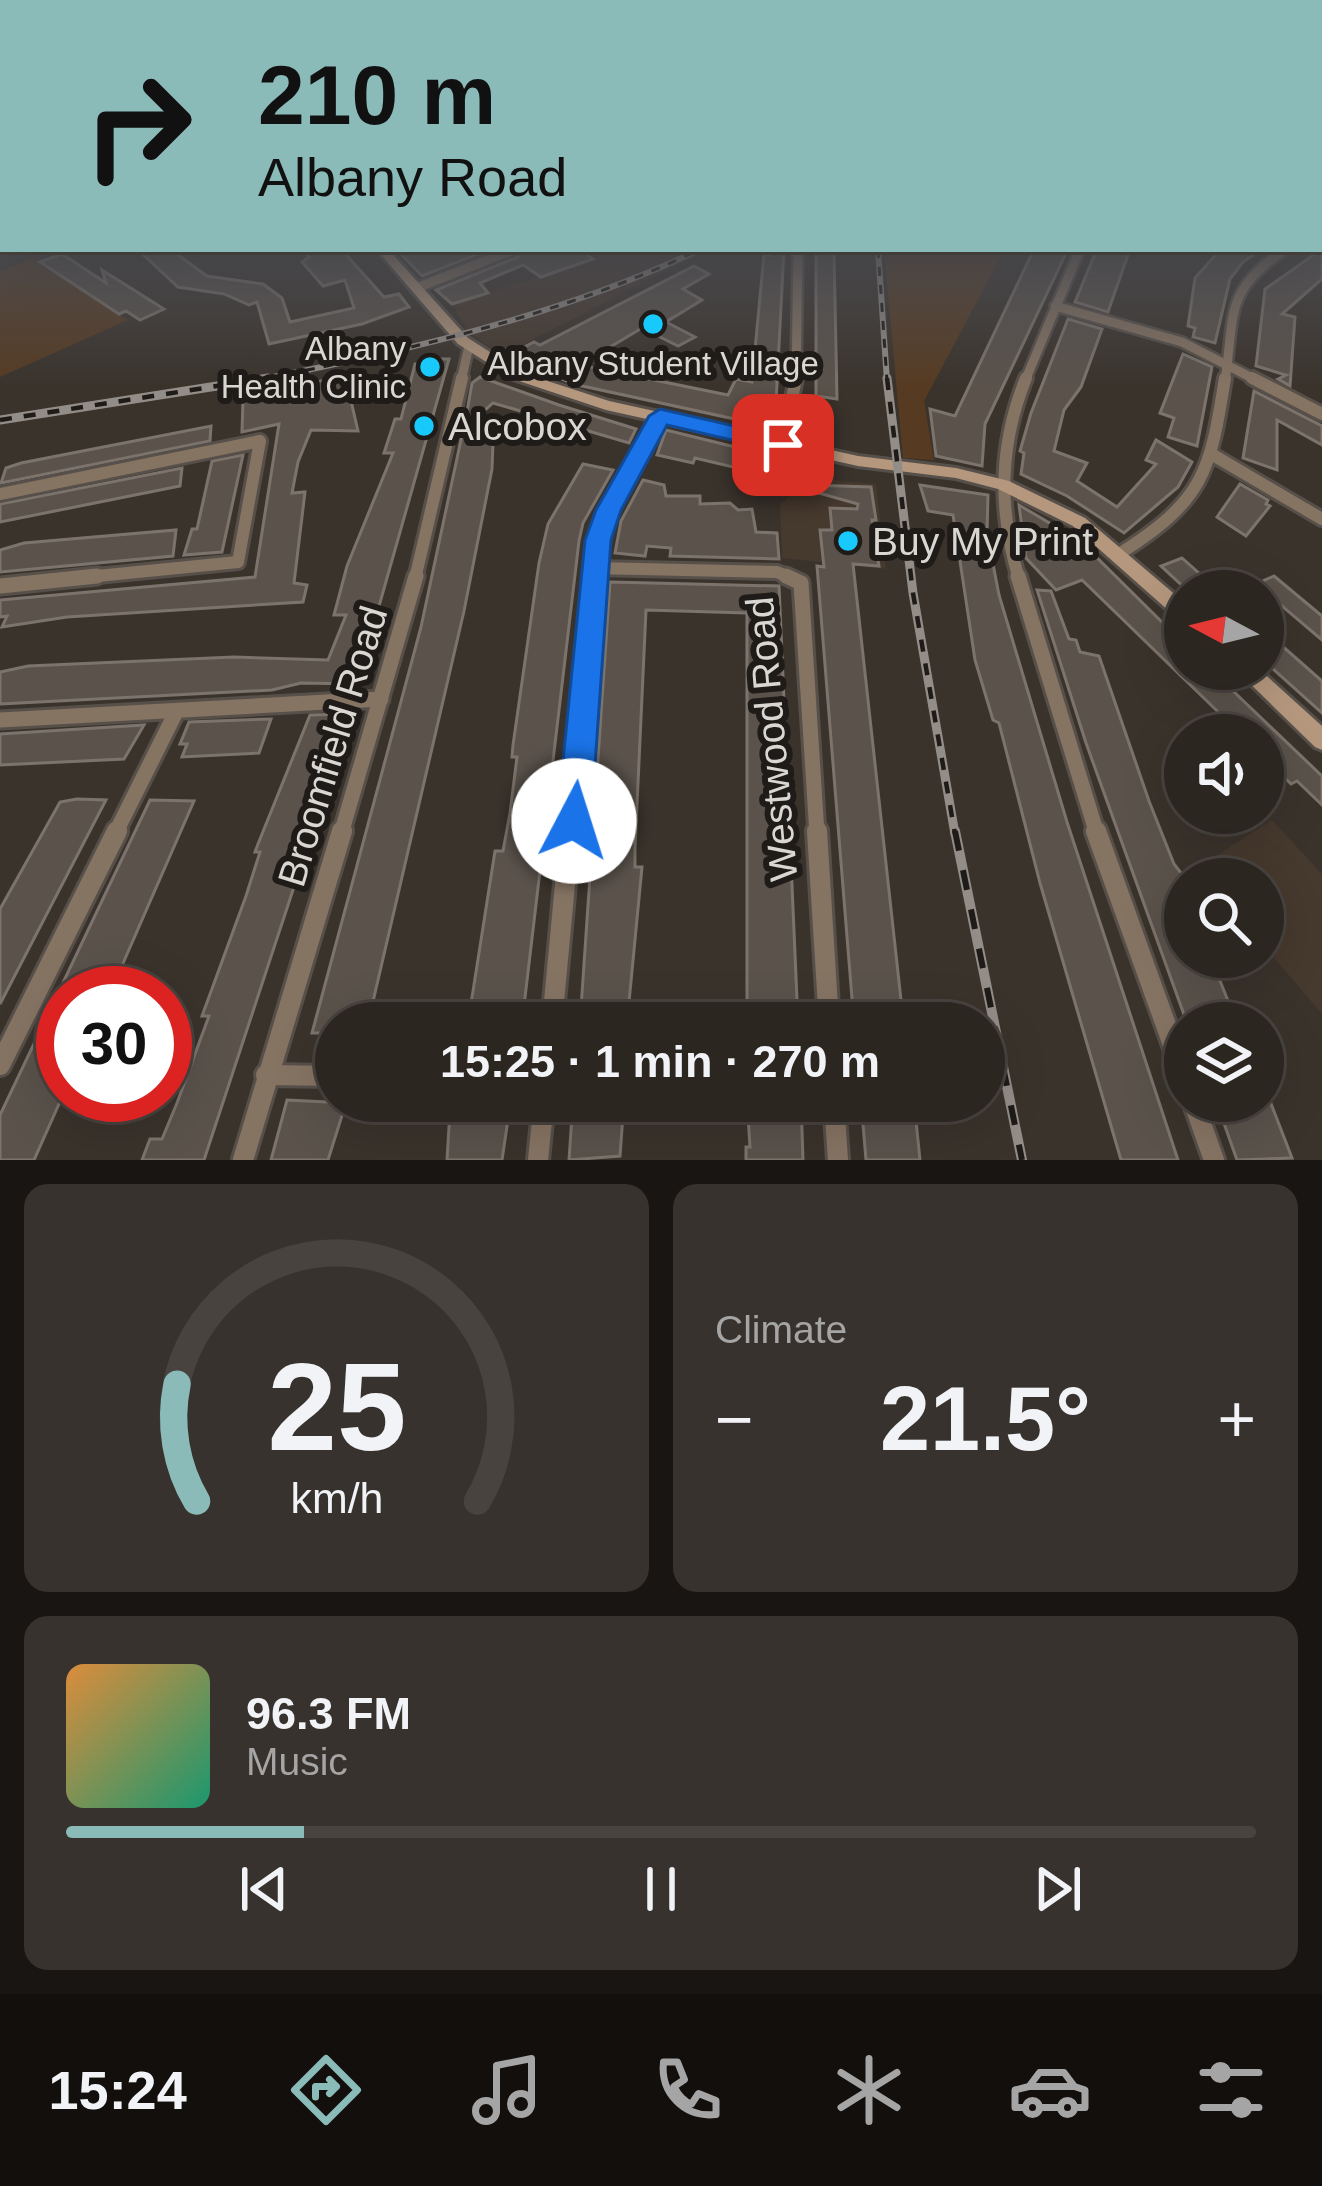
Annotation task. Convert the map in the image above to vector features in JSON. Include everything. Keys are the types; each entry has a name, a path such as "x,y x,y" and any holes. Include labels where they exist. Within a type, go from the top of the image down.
{"street":[{"path":"411,279 469,346 536,384 783,445 1003,485 1054,507 1119,554 1164,595"},
{"path":"419,287 439,279"},
{"path":"783,445 796,389 798,279"},
{"path":"1067,279 1012,407 1005,435 1003,485 1009,546 1082,792 1164,1020"},
{"path":"1119,554 1180,511 1213,455 1241,286 1247,279"},
{"path":"1055,306 1156,332 1227,363 1322,414"},
{"name":"Broomfield Road","path":"243,1160 406,619 469,346"},
{"path":"555,1002 571,864 594,568 608,510 660,416"},
{"path":"0,494 260,441 238,562 0,586"},
{"path":"1213,455 1322,519"},
{"name":"Westwood Road","path":"594,568 777,572 801,583 828,1002"},
{"path":"1268,690 1322,740"},
{"path":"0,720 380,699"},
{"path":"0,1065 176,712"},
{"path":"266,1075 315,1076"},
{"path":"538,1160 542,1122"},
{"path":"835,1122 838,1160"},
{"path":"1200,1122 1214,1160"}],"shaded area":[{"path":"0,279 66,279 128,320 0,377"},
{"path":"532,279 651,279 502,355 468,332 452,304"},
{"path":"887,279 989,279 924,401 934,460 903,458"},
{"path":"815,472 839,481 876,484 886,569 782,558 780,505"},
{"path":"1284,833 1322,874 1322,1014 1284,970 1284,858 1213,858 1250,834"}],"building":[{"path":"66,279 106,283 105,279 117,279 164,309 140,320 126,311 119,314"},
{"path":"170,279 263,284 282,298 290,322 354,308 345,280 323,286 317,279 368,279 384,297 399,294 409,307 362,324 269,344 257,302 249,305 224,294 178,287"},
{"path":"463,279 489,279 480,283 488,293 452,304 436,290"},
{"path":"668,279 700,279 683,289 702,300 666,322 695,337 678,346 642,328 580,365 728,395 736,379 752,382 762,279 782,279 776,403 767,426 573,384 509,355 534,342 540,345"},
{"path":"816,279 835,279 837,399 816,396"},
{"path":"1020,279 1054,279 985,424 982,466 936,456 930,409 955,416"},
{"path":"1084,279 1119,279 1108,312 1075,302"},
{"path":"1195,279 1230,279 1215,343 1193,337 1195,328 1188,326"},
{"path":"1279,279 1322,279 1282,314 1295,317 1290,386 1278,379 1286,375 1256,366 1265,289"},
{"path":"1068,319 1102,329 1081,387 1064,410 1054,451 1087,463 1077,481 1117,507 1156,464 1146,460 1156,440 1192,462 1178,487 1124,533 1067,496 1021,474 1024,453 1020,451 1031,413"},
{"path":"1183,354 1212,367 1197,446 1168,437 1174,418 1160,413"},
{"path":"430,359 449,359 357,684 301,683 272,690 0,704 0,672 28,666 234,657 328,660 346,615 334,615 347,566 393,453 384,453 395,419 401,419 415,364 429,364"},
{"path":"345,375 358,431 311,430 292,493 305,492 294,583 307,585 303,602 67,617 2,627 7,616 0,617 0,600 255,577 279,424 242,432 243,400"},
{"path":"480,377 636,429 629,443 493,403 464,429 472,383"},
{"path":"1254,391 1322,426 1322,445 1277,420 1277,470 1243,458"},
{"path":"211,426 210,441 1,483 6,468 21,463"},
{"path":"666,430 811,464 791,485 779,482 780,478 695,458 693,463 657,455"},
{"path":"479,434 480,442 493,442 492,469 464,611 373,1002 320,1002 421,627 462,435"},
{"path":"243,455 222,552 184,555 192,529 197,529 212,461"},
{"path":"583,464 613,470 583,523 579,541 524,1002 471,1002 495,851 503,851 510,813 517,757 512,757 513,745 548,524"},
{"path":"182,468 180,486 0,522 0,504"},
{"path":"643,480 664,485 666,496 700,496 700,504 730,503 738,510 752,509 756,532 777,533 779,559 670,556 671,548 647,546 645,556 615,553 621,521"},
{"path":"1240,484 1268,500 1270,506 1246,536 1217,517"},
{"path":"809,485 871,487 879,566 853,564 901,1002 852,1002 817,566 824,567 820,530 832,530 830,508 857,509 858,504 808,490"},
{"path":"920,485 988,495 987,533 999,595 1067,822 1178,1160 1121,1160 999,723 993,720 975,660 953,515 928,511"},
{"path":"1019,505 1080,541 1164,624 1164,659 1082,580 1056,590 1026,558"},
{"path":"176,530 173,556 0,572 0,550 24,543"},
{"path":"1182,558 1196,570 1165,570 1161,566"},
{"path":"610,582 779,586 797,1002 747,1002 747,613 646,610 635,848 635,867 642,867 629,1002 581,1002"},
{"path":"1284,584 1322,616 1322,640 1284,608"},
{"path":"1037,590 1051,591 1069,639 1076,640 1080,652 1099,656 1172,858 1164,858 1164,959"},
{"path":"1284,648 1322,681 1322,713 1284,679"},
{"path":"1196,690 1232,690 1257,714 1220,714"},
{"path":"351,714 204,1160 142,1160 150,1139 162,1139 169,1122 192,1122 192,1062 209,1016 202,1016 260,852 255,852 310,715"},
{"path":"271,719 259,753 182,757 187,744 180,744 189,722"},
{"path":"144,725 124,759 0,765 0,734"},
{"path":"1284,740 1322,776 1322,805 1297,781 1291,784 1284,777"},
{"path":"106,800 0,1004 0,909 60,802"},
{"path":"150,800 194,801 122,966 71,966"},
{"path":"1171,978 1219,978 1229,1002 1179,1002"},
{"path":"36,1039 36,1122 51,1122 34,1160 0,1160 0,1115"},
{"path":"287,1100 315,1101 315,1122 340,1122 328,1160 271,1160"},
{"path":"449,1122 508,1122 502,1160 447,1160"},
{"path":"572,1122 622,1122 620,1156 569,1160"},
{"path":"748,1122 802,1122 803,1160 746,1160 746,1147 750,1147"},
{"path":"863,1122 916,1122 920,1160 866,1160"},
{"path":"1223,1122 1278,1122 1292,1158 1237,1160"}],"railway":[{"path":"265,378 482,329 632,279"},
{"path":"880,279 887,381"},
{"path":"0,420 265,378"},
{"path":"253,381 265,378"},
{"path":"887,378 913,593 955,834"},
{"path":"955,831 1022,1160"}],"place":[{"name":"Albany Student Village","path":"653,324"},
{"name":"Albany Health Clinic","path":"430,367"},
{"name":"Alcobox","path":"424,426"},
{"name":"Buy My Print","path":"848,541"}],"route":[{"path":"574,821 598,540 608,510 660,416 783,445"}]}
